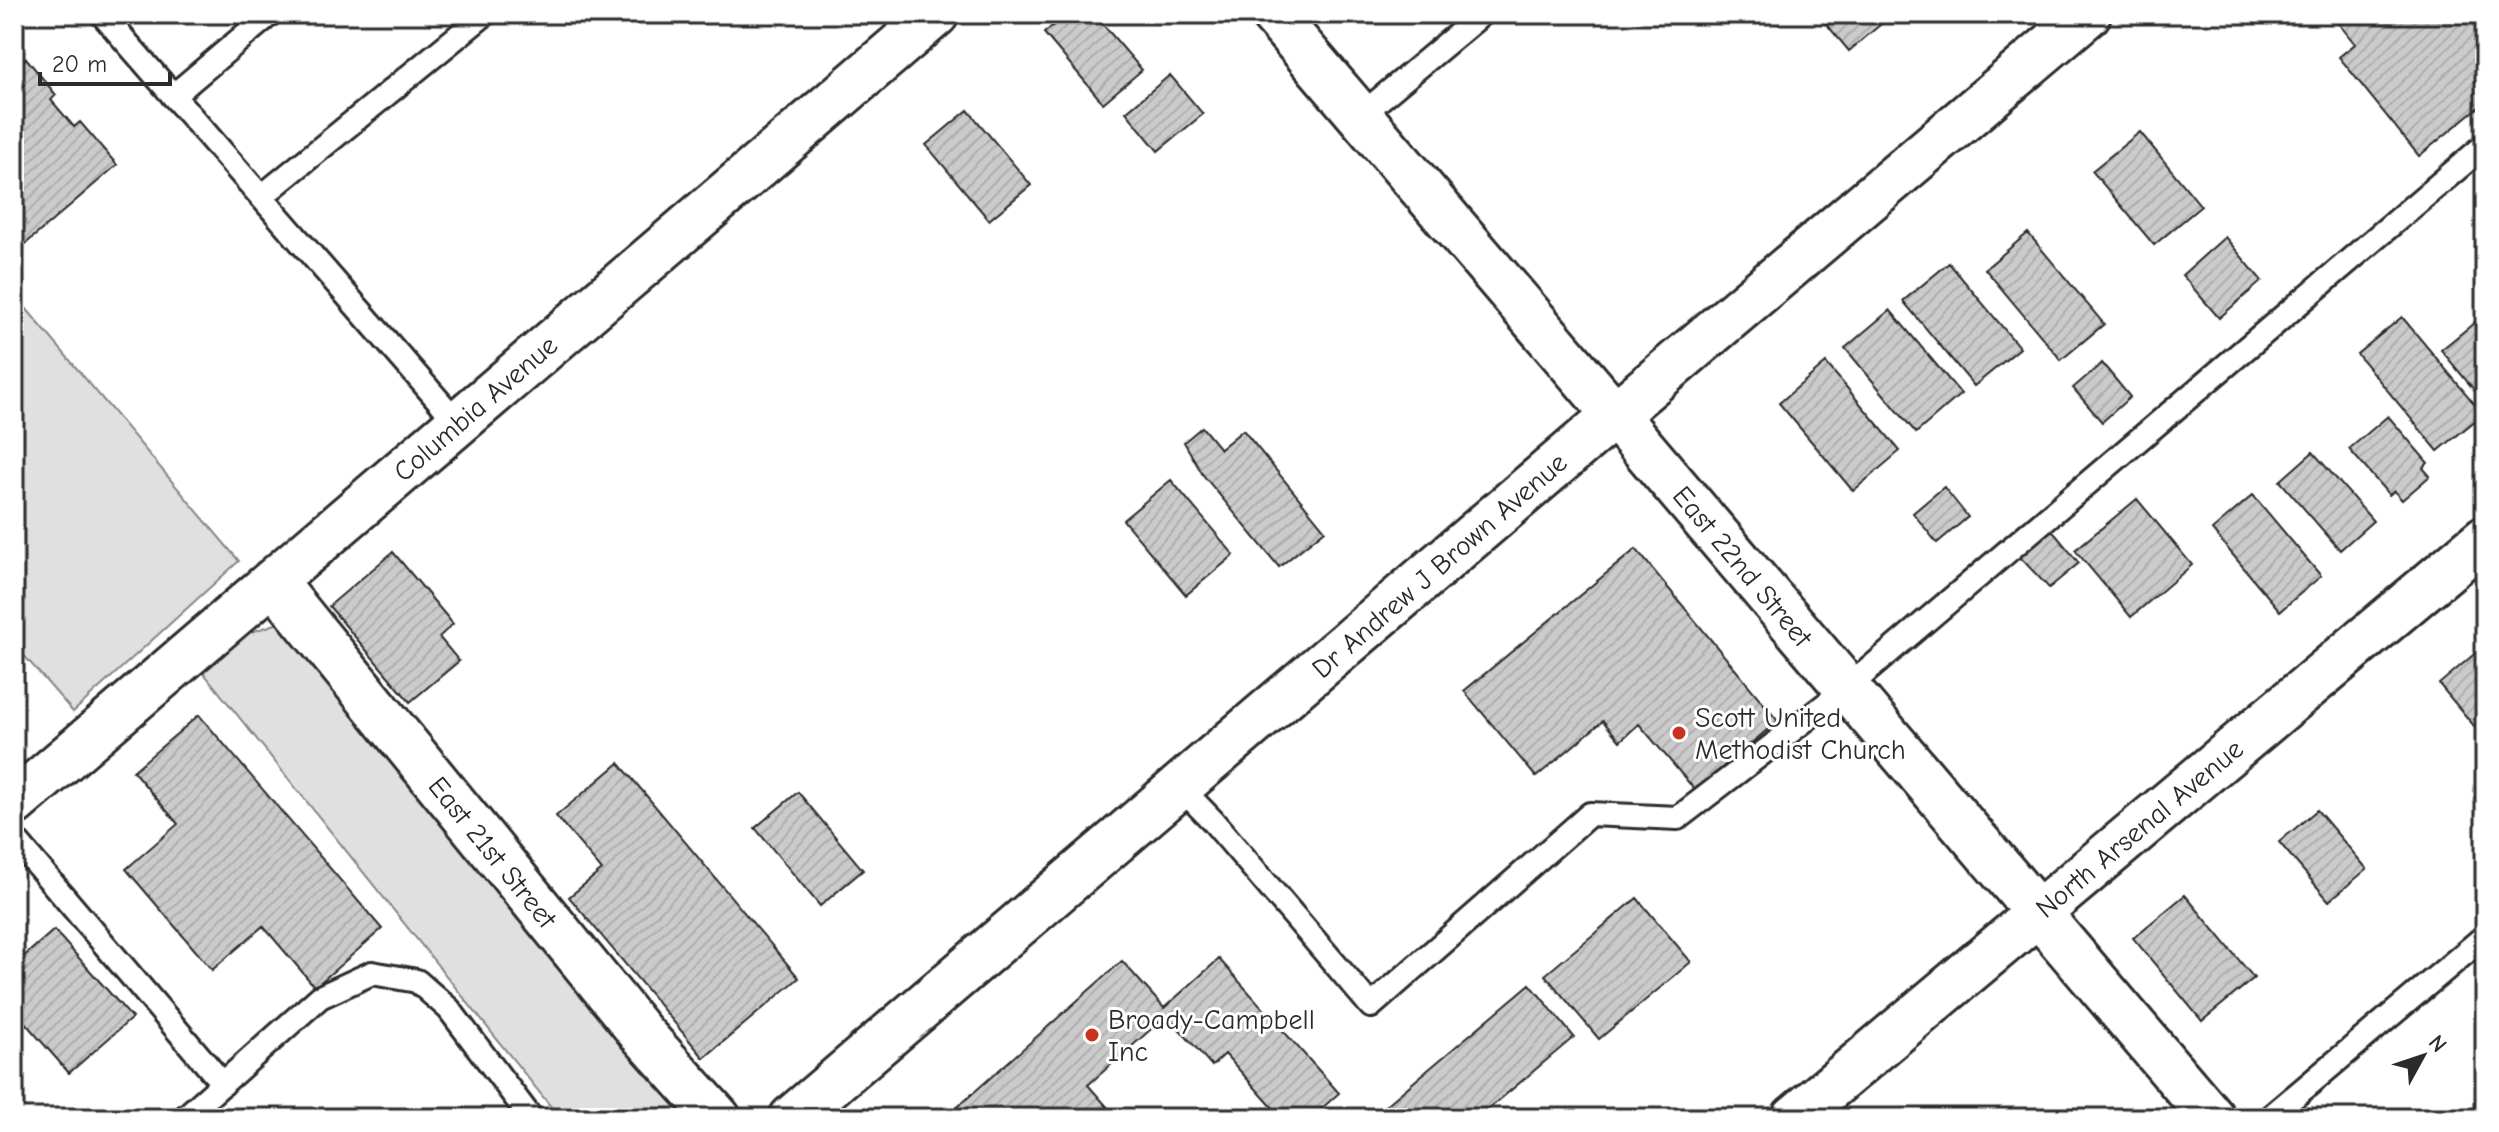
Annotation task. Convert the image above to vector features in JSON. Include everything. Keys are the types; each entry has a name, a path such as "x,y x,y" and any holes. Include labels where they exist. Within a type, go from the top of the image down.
{"street":[{"name":"Columbia Avenue","path":"14,803 936,14"},
{"name":"East 22nd Street","path":"1273,14 2212,1118"},
{"name":"Dr Andrew J Brown Avenue","path":"792,1118 2088,14"},
{"name":"North Arsenal Avenue","path":"1794,1118 2485,538"},
{"name":"East 21st Street","path":"273,581 641,1033 718,1118"}],"lane":[{"path":"102,14 458,423"},
{"path":"173,96 270,14"},
{"path":"261,197 485,14"},
{"path":"1360,116 1482,14"},
{"path":"1180,787 1212,820 1371,1006 1590,814 1678,818 1847,688 2485,145"},
{"path":"14,838 223,1084"},
{"path":"2269,1118 2485,936"},
{"path":"184,1118 320,997 372,973 417,981 449,1009 531,1118"}],"shaded area":[{"path":"14,294 239,561 73,712 14,644"},
{"path":"279,623 688,1117 560,1118 203,672 245,634"}],"building":[{"path":"1066,14 1094,14 1142,70 1103,103 1044,33"},
{"path":"1818,14 1893,14 1849,51"},
{"path":"2331,14 2485,14 2485,102 2419,156 2339,57 2355,44"},
{"path":"14,56 20,63 26,58 56,95 51,100 74,127 80,122 117,165 23,246 14,235"},
{"path":"1170,75 1203,114 1158,151 1126,112"},
{"path":"968,110 1031,185 989,220 926,145"},
{"path":"2140,132 2201,206 2154,245 2092,171"},
{"path":"2028,233 2104,324 2061,360 1985,269"},
{"path":"2225,237 2262,281 2219,318 2182,275"},
{"path":"1949,263 2020,348 1974,386 1903,301"},
{"path":"1890,310 1961,394 1916,433 1845,348"},
{"path":"2485,314 2485,403 2441,350"},
{"path":"2402,317 2483,414 2438,451 2357,354"},
{"path":"1826,363 1900,451 1853,491 1779,403"},
{"path":"2102,363 2130,397 2102,422 2073,388"},
{"path":"2388,416 2428,463 2423,468 2430,476 2402,500 2394,491 2389,495 2349,449"},
{"path":"1202,427 1220,449 1243,430 1325,530 1279,567 1203,475 1184,442"},
{"path":"2313,452 2373,521 2340,550 2280,481"},
{"path":"1171,480 1234,555 1186,595 1123,520"},
{"path":"1944,487 1968,517 1937,543 1913,513"},
{"path":"2253,495 2321,576 2280,611 2212,530"},
{"path":"2137,499 2192,565 2131,617 2075,550"},
{"path":"2051,529 2079,563 2049,588 2018,555"},
{"path":"1636,549 1778,721 1695,790 1639,724 1620,741 1603,721 1536,777 1464,691"},
{"path":"393,552 453,624 439,637 459,661 410,702 329,606"},
{"path":"2485,645 2485,739 2439,684"},
{"path":"199,715 382,929 315,987 263,926 212,970 126,869 178,824 133,771"},
{"path":"619,763 799,978 704,1058 569,897 602,870 556,816"},
{"path":"798,792 863,870 820,906 755,828"},
{"path":"2317,810 2367,869 2329,901 2279,842"},
{"path":"2185,895 2254,978 2202,1021 2133,938"},
{"path":"1637,898 1691,962 1599,1039 1545,975"},
{"path":"54,930 132,1018 69,1073 14,1010 14,965"},
{"name":"Broady-Campbell Inc","path":"1219,959 1339,1093 1311,1118 1282,1118 1225,1054 1212,1066 1167,1015 1088,1085 1117,1118 945,1118 1122,961 1164,1008"},
{"path":"1530,984 1574,1037 1478,1118 1371,1118"}],"place":[{"name":"Scott United Methodist Church","path":"1679,733"},
{"name":"Broady-Campbell Inc","path":"1092,1035"}]}
